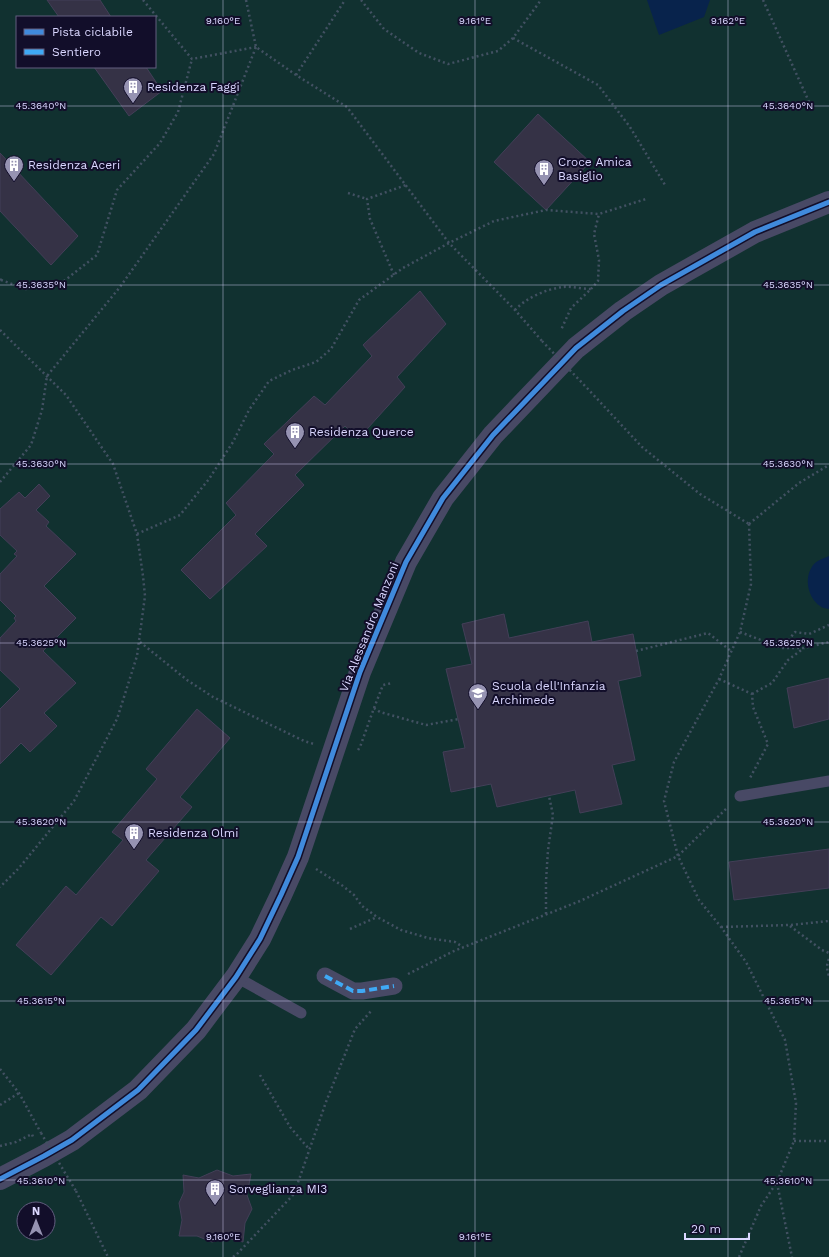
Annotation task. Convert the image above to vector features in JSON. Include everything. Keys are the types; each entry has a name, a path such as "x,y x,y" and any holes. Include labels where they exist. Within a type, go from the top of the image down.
{"street":[{"name":"Via Alessandro Manzoni","path":"0,1179 72,1140 138,1090 196,1030 236,977 260,939 298,857 360,672 406,562 443,498 493,435 572,352 623,312 661,285 755,232 829,202"},
{"path":"325,976 353,991 394,986"}],"lane":[{"path":"740,796 829,781"},
{"path":"236,977 301,1014"}],"path":[{"path":"143,0 192,59"},
{"path":"0,482 31,445 42,410 47,376 120,287 214,154 256,47 246,0"},
{"path":"296,75 345,0"},
{"path":"361,0 384,29 418,52 448,64 498,51 513,38 541,0"},
{"path":"763,0 810,104"},
{"path":"513,38 598,85 630,127 665,185"},
{"path":"192,59 256,47 296,75 347,107 449,243 515,310 542,341 642,447 700,494 749,524"},
{"path":"0,281 26,289 64,281 97,254 117,190 160,143 178,112 192,59"},
{"path":"348,193 367,199 406,185"},
{"path":"367,199 370,219 394,275"},
{"path":"137,534 180,515 213,473 233,442 249,410 269,381 292,370 316,362 331,349 359,300 403,268 494,221 546,210 599,214 646,199"},
{"path":"572,352 557,337 571,308 598,281 599,260 594,234 599,214"},
{"path":"515,310 521,304 534,296 548,291 563,287 591,289"},
{"path":"0,330 66,395 113,464 137,534 145,596 137,656 116,719 74,801 19,868 0,887"},
{"path":"749,524 799,483 829,465"},
{"path":"739,1257 761,1206 777,1182 794,1141 796,1103 785,1040 746,962 721,927 699,900 678,856 664,801 674,762 719,679 740,632 751,584 749,524"},
{"path":"782,648 795,632 809,634 829,625"},
{"path":"740,632 782,648 804,648 829,642"},
{"path":"636,651 708,633 731,651"},
{"path":"140,642 187,680 213,697 304,741 352,757 360,747 383,685 392,683"},
{"path":"752,694 772,683 788,660 804,648"},
{"path":"719,679 752,694"},
{"path":"233,1257 294,1194 326,1102 355,1029 403,976 463,947 580,901 678,856 740,796 768,744 753,706 752,694"},
{"path":"374,708 380,712 426,725 459,719"},
{"path":"546,914 548,850 553,815 549,796"},
{"path":"315,868 343,886 354,895 362,906 377,917 401,930 428,938 455,942 463,947"},
{"path":"350,929 377,917"},
{"path":"721,927 790,925 829,921"},
{"path":"790,925 822,950 829,953"},
{"path":"829,959 827,963 829,976"},
{"path":"0,1069 19,1093 76,1192 108,1257"},
{"path":"260,1075 290,1127 309,1149"},
{"path":"0,1105 19,1093"},
{"path":"794,1141 829,1141"},
{"path":"777,1182 792,1257"}],"green space":[{"path":"0,0 829,0 829,1257 0,1257"}],"water":[{"path":"647,0 710,0 704,17 659,35"},
{"path":"829,556 829,609 821,607 812,597 808,586 808,580 811,568 815,563"}],"building":[{"path":"47,0 100,0 110,16 58,16"},
{"name":"Residenza Faggi","path":"95,68 147,68 162,91 129,116"},
{"name":"Croce Amica Basiglio","path":"538,114 590,162 546,210 494,162"},
{"name":"Residenza Aceri","path":"0,153 78,236 51,265 0,211"},
{"name":"Residenza Querce","path":"420,291 446,324 397,377 405,387 358,439 345,426 295,475 304,485 255,534 267,546 210,599 181,570 236,515 226,503 274,454 264,444 314,396 325,405 372,356 363,345"},
{"path":"39,484 50,496 36,510 49,522 46,526 76,554 44,586 76,618 43,651 76,683 44,713 57,726 30,752 21,743 0,764 0,709 20,689 0,670 0,638 16,621 14,618 16,616 0,600 0,574 17,556 14,554 17,551 0,535 0,509 19,492 25,498"},
{"path":"504,614 509,638 588,621 592,642 633,634 641,676 618,681 635,760 612,765 622,804 580,813 575,790 497,807 491,784 451,792 443,752 465,748 446,669 472,664 462,624"},
{"path":"829,678 829,719 794,728 787,688"},
{"name":"Residenza Olmi","path":"197,709 230,738 180,797 192,807 146,860 159,871 112,926 101,917 51,975 16,945 66,886 76,895 123,840 112,832 157,779 146,769"},
{"path":"829,849 829,888 734,900 729,862"},
{"name":"Sorveglianza MI3","path":"217,1170 233,1176 251,1174 247,1195 252,1209 245,1223 243,1242 227,1238 212,1242 197,1236 179,1236 182,1220 179,1203 184,1192 183,1175 199,1178"}],"marked path":[{"path":"325,976 353,991 394,986"}],"cycle path":[{"path":"0,1179 72,1140 138,1090 196,1030 236,977 260,939 298,857 360,672 406,562 443,498 493,435 576,348 623,311 661,285 755,232 829,202"}],"place":[{"name":"Residenza Faggi","path":"133,104"},
{"name":"Residenza Aceri","path":"14,182"},
{"name":"Croce Amica Basiglio","path":"544,186"},
{"name":"Residenza Querce","path":"295,449"},
{"name":"Scuola dell'Infanzia Archimede","path":"478,710"},
{"name":"Residenza Olmi","path":"134,850"},
{"name":"Sorveglianza MI3","path":"215,1206"}]}
